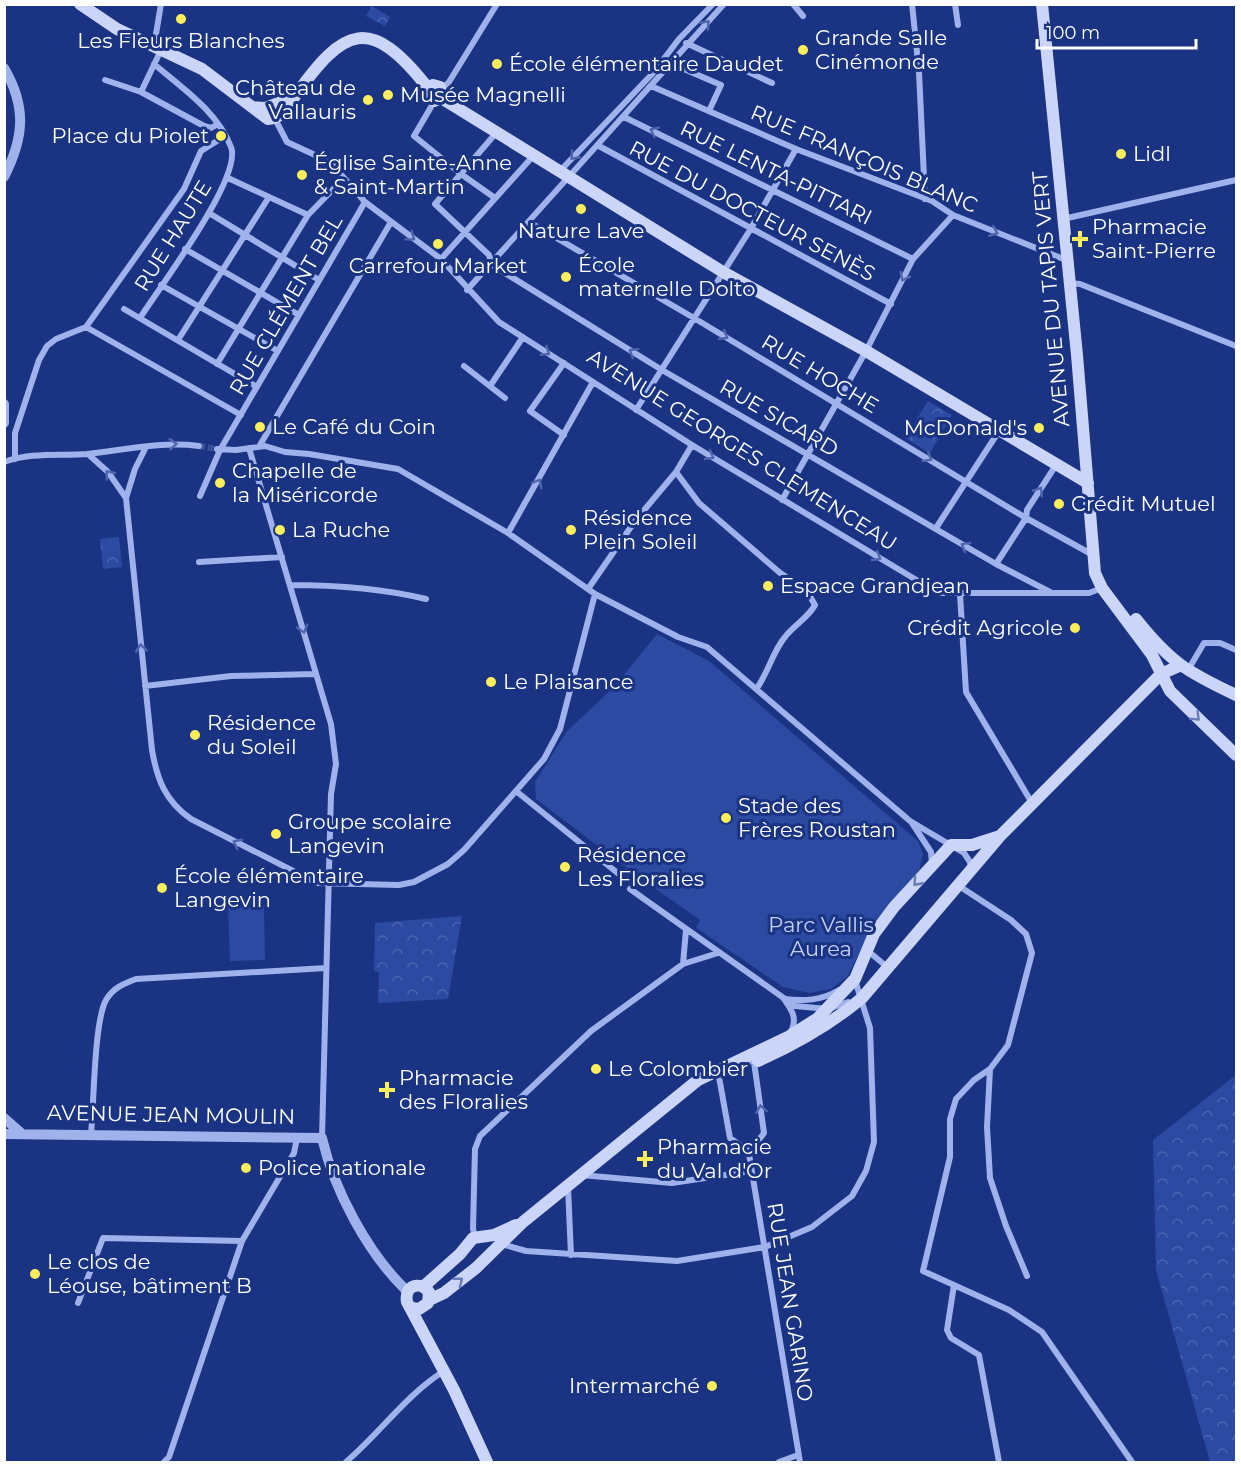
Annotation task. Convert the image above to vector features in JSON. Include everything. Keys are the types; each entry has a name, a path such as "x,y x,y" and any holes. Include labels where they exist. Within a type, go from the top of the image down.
{"main road":[{"path":"80,4 117,29 202,69 262,117 275,118 283,114 330,51 350,38 382,44 428,88 427,94 430,99 434,101 441,93 496,133 723,272 866,351 1088,483"},
{"name":"AVENUE DU TAPIS VERT","path":"1042,4 1093,555 1095,573 1102,588"},
{"path":"252,107 280,104 295,96"},
{"path":"1102,588 1132,615 1158,646 1183,668 1236,695"},
{"path":"1102,588 1152,655 1170,691 1236,755"},
{"path":"748,1061 778,1052 826,1026 861,995 959,886 1000,836 1032,803 1161,674 1183,668"},
{"path":"412,1308 419,1309 444,1293 523,1222 680,1094 748,1061 809,1024 828,1009 855,979 874,934 892,910 951,845 972,845 1000,836"},
{"path":"423,1287 476,1238 494,1235 523,1222"},
{"path":"476,1238 470,1250 474,1256 492,1250"},
{"path":"476,1238 490,1241 492,1250"},
{"path":"424,1334 429,1292 416,1285 407,1291 405,1298 412,1308 424,1334 444,1371 487,1462"}],"street":[{"path":"141,92 154,64 158,48 161,4"},
{"path":"441,93 496,4"},
{"path":"564,174 601,144 651,86 666,56 679,39 713,4"},
{"path":"467,290 529,222 594,134 672,61 724,4"},
{"path":"792,4 803,16"},
{"path":"912,4 919,72 925,199"},
{"path":"955,4 958,25"},
{"path":"679,39 772,83"},
{"path":"666,56 722,85 709,111"},
{"path":"15,459 15,433 39,360 47,346 56,339 86,327 184,189 201,151 225,136 210,112 154,64"},
{"path":"4,68 19,104 21,128 17,152 4,177"},
{"path":"105,80 141,92 204,126 210,128 218,124"},
{"name":"RUE FRANÇOIS BLANC","path":"651,86 796,149 925,199 952,215 1066,260"},
{"path":"431,107 414,136 495,198"},
{"name":"RUE LENTA-PITTARI","path":"612,115 773,190 913,259"},
{"name":"AVENUE GEORGES CLEMENCEAU","path":"275,118 288,142 330,162 365,202 441,259 467,290 499,322 692,445 938,593 1089,593 1102,588"},
{"path":"492,265 489,255 435,204 496,133"},
{"name":"RUE DU DOCTEUR SENÈS","path":"594,134 601,144 750,230 891,304"},
{"name":"RUE HAUTE","path":"140,318 209,213 228,178 232,149 225,136"},
{"path":"636,410 750,230 796,149"},
{"path":"441,259 535,155"},
{"path":"228,178 308,215"},
{"path":"218,364 308,215 344,178"},
{"path":"1063,219 1236,180"},
{"path":"178,340 269,197"},
{"name":"RUE CLÉMENT BEL","path":"200,496 219,449 365,202"},
{"path":"209,213 320,280"},
{"path":"782,500 866,351 913,259 952,215"},
{"path":"260,445 392,222"},
{"name":"RUE HOCHE","path":"529,222 837,403 1026,518 1093,555"},
{"path":"185,249 299,315"},
{"name":"RUE SICARD","path":"492,265 662,370 808,452 996,564 1034,585 1054,592"},
{"path":"1068,283 1080,284 1236,346"},
{"path":"161,285 278,351"},
{"path":"124,309 257,387"},
{"path":"86,327 241,414"},
{"path":"490,386 523,338"},
{"path":"564,363 530,411 564,435"},
{"path":"464,366 505,398"},
{"path":"508,533 593,382"},
{"path":"4,404 4,423"},
{"path":"936,528 965,480 999,431"},
{"path":"4,462 15,459 88,454 181,443 199,446"},
{"path":"219,449 249,448 260,445 285,452 398,469 508,533 595,594 678,637 707,647 910,821 951,845 970,862 970,873"},
{"path":"588,589 635,521 676,472 692,445"},
{"path":"146,447 135,469 126,498 155,767 163,790 173,804 190,819 311,881 328,885 399,885 414,882 431,874 464,850 544,759 560,729 595,594"},
{"path":"249,448 331,724 336,764 331,794 322,1138 341,1193 382,1264 391,1277 407,1291"},
{"path":"88,454 108,472 126,498"},
{"path":"996,564 1026,518 1027,510 1056,465"},
{"path":"676,472 699,503 779,572 808,593 815,604 811,612 784,638 768,673 757,688"},
{"path":"199,562 282,557"},
{"path":"290,585 364,586 426,598"},
{"path":"960,594 966,692 1032,803"},
{"path":"1183,668 1204,643 1220,643 1236,650"},
{"path":"145,686 231,676 316,674"},
{"path":"516,791 621,875"},
{"path":"910,821 931,852 932,866"},
{"path":"959,886 1011,920 1026,934 1031,942 1032,952 1008,1045 990,1069 974,1080 956,1100 950,1119 950,1157 923,1271 1009,1310 1042,1332 1132,1462"},
{"path":"630,889 784,999 803,1008 828,1009 843,1006 861,995"},
{"path":"683,964 686,930"},
{"path":"868,951 878,962 887,965"},
{"path":"476,1238 473,1228 475,1149 480,1136 591,1031 683,964 718,953"},
{"path":"91,1134 101,1012 112,992 120,985 135,979 326,968"},
{"path":"492,1250 677,1261 765,1247 812,1227 852,1196 866,1171 874,1142 870,1028 861,995 855,979 821,999 784,999"},
{"path":"784,999 794,1016 794,1026 788,1037"},
{"path":"778,1052 808,1033 809,1024 798,1000"},
{"path":"721,1073 730,1138 748,1148 762,1140 764,1133 748,1061"},
{"path":"990,1069 987,1127 990,1178 1006,1226 1027,1276"},
{"path":"4,1118 20,1132"},
{"name":"AVENUE JEAN MOULIN","path":"4,1134 20,1132 322,1138"},
{"path":"164,1462 168,1457 242,1241 294,1153 297,1137"},
{"name":"RUE JEAN GARINO","path":"748,1148 800,1462"},
{"path":"581,1175 672,1183 751,1171"},
{"path":"568,1186 571,1256"},
{"path":"78,1304 103,1238 242,1241"},
{"path":"954,1285 947,1330 951,1338 979,1355 999,1462"},
{"path":"346,1462 376,1435 420,1386 444,1371"},
{"path":"779,1462 798,1455"}],"green space":[{"path":"372,6 390,17 385,26 366,16"},
{"path":"928,401 952,415 930,453 905,438"},
{"path":"119,537 122,567 103,569 100,539"},
{"name":"Stade des Frères Roustan","path":"657,634 709,661 918,841 923,854 919,872 872,927 847,977 831,989 809,993 783,987 696,928 700,920 640,878 536,799 535,782 567,731 614,687"},
{"path":"264,906 265,960 230,961 228,907"},
{"path":"462,916 448,999 378,1003 379,972 374,971 375,923"},
{"path":"1236,1075 1236,1462 1210,1462 1156,1270 1153,1140"}],"tunnel":[{"path":"199,446 217,449"}],"place":[{"name":"Les Fleurs Blanches","path":"181,19"},
{"name":"Grande Salle Cinémonde","path":"803,50"},
{"name":"École élémentaire Daudet","path":"497,64"},
{"name":"Musée Magnelli","path":"388,95"},
{"name":"Château de Vallauris","path":"368,100"},
{"name":"Place du Piolet","path":"221,136"},
{"name":"Lidl","path":"1121,154"},
{"name":"Église Sainte-Anne & Saint-Martin","path":"302,175"},
{"name":"Nature Lave","path":"581,209"},
{"name":"Pharmacie Saint-Pierre","path":"1080,239"},
{"name":"Carrefour Market","path":"438,244"},
{"name":"École maternelle Dolto","path":"566,277"},
{"name":"Le Café du Coin","path":"260,427"},
{"name":"McDonald's","path":"1039,428"},
{"name":"Chapelle de la Miséricorde","path":"220,483"},
{"name":"Crédit Mutuel","path":"1059,504"},
{"name":"La Ruche","path":"280,530"},
{"name":"Résidence Plein Soleil","path":"571,530"},
{"name":"Espace Grandjean","path":"768,586"},
{"name":"Crédit Agricole","path":"1075,628"},
{"name":"Le Plaisance","path":"491,682"},
{"name":"Résidence du Soleil","path":"195,735"},
{"name":"Stade des Frères Roustan","path":"726,818"},
{"name":"Groupe scolaire Langevin","path":"276,834"},
{"name":"Résidence Les Floralies","path":"565,867"},
{"name":"École élémentaire Langevin","path":"162,888"},
{"name":"Le Colombier","path":"596,1069"},
{"name":"Pharmacie des Floralies","path":"387,1090"},
{"name":"Pharmacie du Val d'Or","path":"645,1159"},
{"name":"Police nationale","path":"246,1168"},
{"name":"Le clos de Léouse, bâtiment B","path":"35,1274"},
{"name":"Intermarché","path":"712,1386"}],"park label":[{"name":"Parc Vallis Aurea","path":"821,937"}]}
